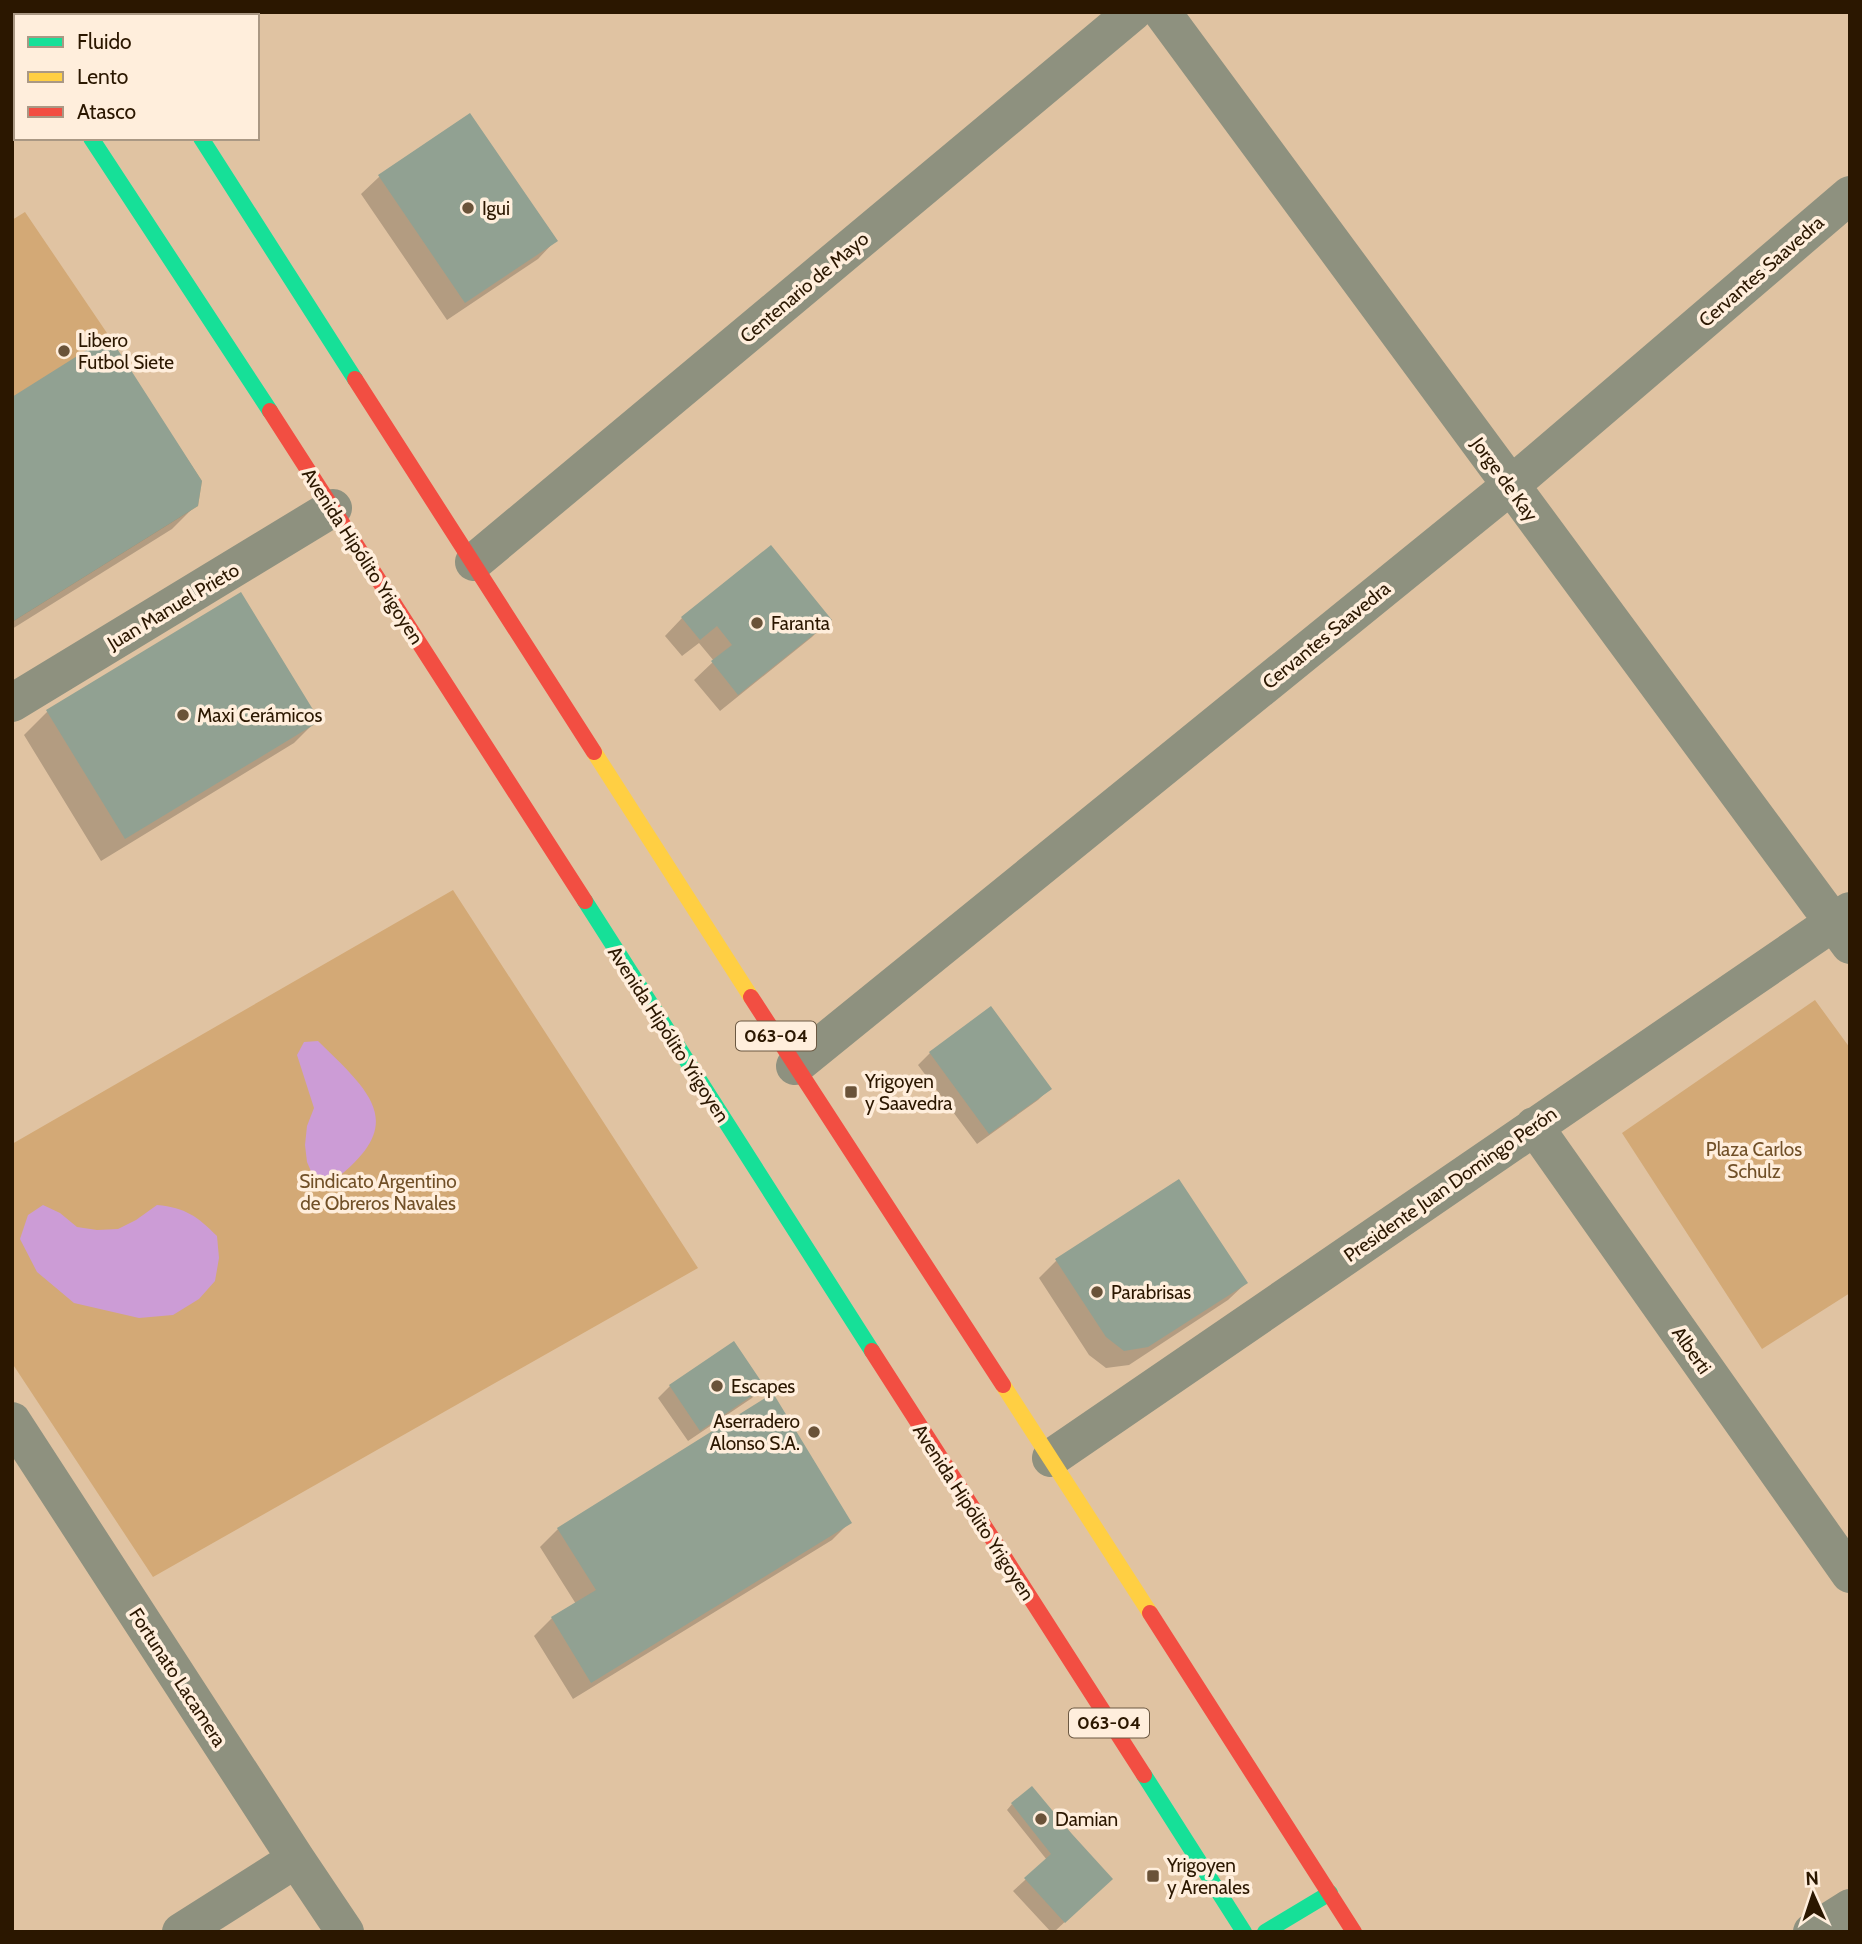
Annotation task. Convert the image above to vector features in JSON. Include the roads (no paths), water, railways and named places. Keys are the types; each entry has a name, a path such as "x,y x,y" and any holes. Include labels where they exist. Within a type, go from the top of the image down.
{"main road":[{"name":"Avenida Hipólito Yrigoyen","path":"92,140 333,508 1244,1932"},
{"name":"063-04","path":"202,140 1354,1932"},
{"path":"1265,1932 1330,1893"}],"street":[{"name":"Centenario de Mayo","path":"474,562 1133,12"},
{"name":"Jorge de Kay","path":"1162,12 1510,486 1844,926"},
{"name":"Cervantes Saavedra","path":"795,1066 1510,486 1850,195"},
{"name":"Juan Manuel Prieto","path":"12,703 333,508"},
{"name":"Presidente Juan Domingo Perón","path":"1051,1458 1534,1126 1844,926"},
{"name":"Alberti","path":"1534,1126 1850,1574"},
{"name":"Fortunato Lacamera","path":"12,1421 345,1932"},
{"path":"181,1932 296,1859"},
{"path":"1812,1932 1850,1908"}],"place":[{"name":"Igui","path":"468,208"},
{"name":"Libero Futbol Siete","path":"64,351"},
{"name":"Faranta","path":"757,623"},
{"name":"Maxi Cerámicos","path":"183,715"},
{"name":"Yrigoyen y Saavedra","path":"851,1092"},
{"name":"Parabrisas","path":"1097,1292"},
{"name":"Escapes","path":"717,1386"},
{"name":"Aserradero Alonso S.A.","path":"814,1432"},
{"name":"Damian","path":"1041,1819"},
{"name":"Yrigoyen y Arenales","path":"1153,1876"}],"park label":[{"name":"Plaza Carlos Schulz","path":"1754,1160"},
{"name":"Sindicato Argentino de Obreros Navales","path":"378,1192"}]}
